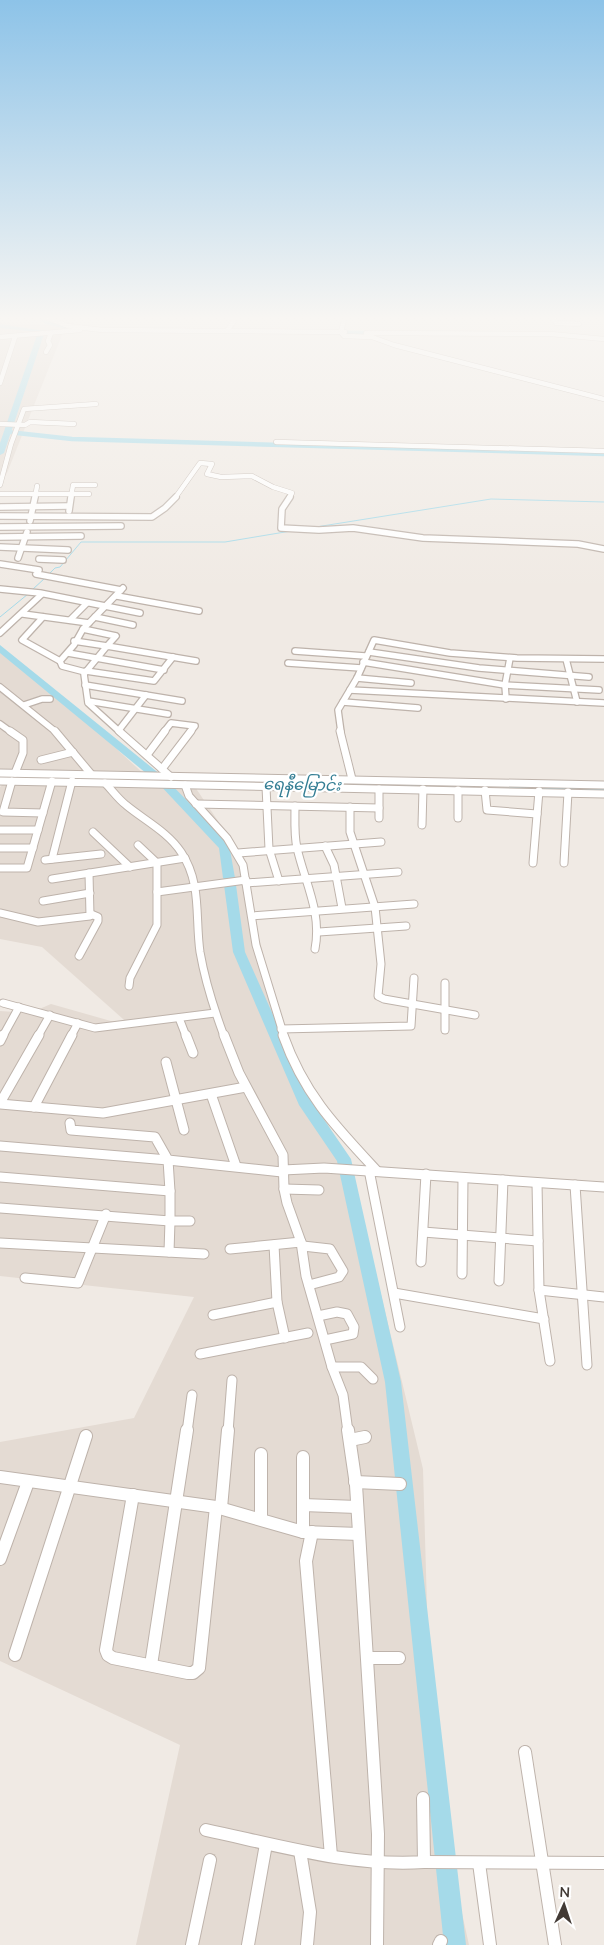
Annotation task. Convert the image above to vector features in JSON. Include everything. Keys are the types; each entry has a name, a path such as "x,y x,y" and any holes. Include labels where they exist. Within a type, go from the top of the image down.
{"street":[{"path":"0,485 17,424 27,408"},
{"path":"0,424 24,425 29,422 74,424"},
{"path":"276,442 604,451"},
{"path":"0,516 155,516 176,496 200,463 212,464 206,474 221,477 252,476 292,494 282,509 281,528 319,530 353,528 423,538 578,544 604,549"},
{"path":"68,516 74,485 95,485"},
{"path":"18,558 29,527 37,486"},
{"path":"0,494 89,494"},
{"path":"0,507 70,506"},
{"path":"105,526 107,516"},
{"path":"0,527 121,526"},
{"path":"0,537 81,536"},
{"path":"0,547 68,550"},
{"path":"44,549 38,560 63,560"},
{"path":"0,564 38,570 36,574 122,589 83,629 60,662"},
{"path":"0,589 42,594 140,613"},
{"path":"0,633 23,614 42,594"},
{"path":"117,596 199,611"},
{"path":"70,620 87,603"},
{"path":"23,614 89,623"},
{"path":"43,617 22,640 60,662 62,666 85,672 152,681 156,680 173,657"},
{"path":"95,617 133,625"},
{"path":"83,629 116,635 85,672 88,701 162,769 167,776"},
{"path":"352,780 338,722 338,710 356,678 372,641 377,640 450,653 510,658 604,659"},
{"path":"74,641 196,661"},
{"path":"295,651 364,659 441,664 506,672 589,677"},
{"path":"68,653 164,670"},
{"path":"506,699 506,672 510,658"},
{"path":"532,674 533,658"},
{"path":"288,663 364,659 505,685 599,690"},
{"path":"566,659 572,676 577,702"},
{"path":"356,678 411,683"},
{"path":"85,685 182,701"},
{"path":"0,687 60,734 97,778 124,804 154,825 185,858 196,887 200,951 215,1013 246,1087 283,1154 282,1172 284,1189 302,1244 309,1285 332,1367 343,1394 355,1482 378,1834 377,1945"},
{"path":"350,690 604,703"},
{"path":"119,730 146,695"},
{"path":"24,705 42,699 50,699"},
{"path":"88,701 168,714"},
{"path":"343,702 418,708"},
{"path":"147,755 171,722 195,726 162,769"},
{"path":"0,724 22,740 23,753 2,812 43,814"},
{"path":"40,760 74,752"},
{"path":"0,773 13,777 52,780 72,781 97,778 170,785 539,791 604,794"},
{"path":"0,780 13,777 97,778 167,776 604,785"},
{"path":"0,868 27,868 52,780"},
{"path":"72,781 48,860 101,854"},
{"path":"185,785 186,792 238,853 252,916 256,945 281,1029 301,1079 332,1123 373,1170 400,1327"},
{"path":"266,787 269,849 280,881"},
{"path":"379,789 379,818"},
{"path":"422,825 423,789"},
{"path":"458,790 458,818"},
{"path":"484,790 488,810 538,814"},
{"path":"533,864 539,791"},
{"path":"564,863 568,792"},
{"path":"196,804 379,808"},
{"path":"296,806 297,848 308,879 314,910 318,916 320,932 315,949"},
{"path":"350,807 350,832 366,874 375,907 382,964 378,996 384,999 475,1015"},
{"path":"0,830 38,830"},
{"path":"93,832 130,867"},
{"path":"238,853 269,849 381,842"},
{"path":"129,986 130,978 156,930 157,863 138,845"},
{"path":"325,846 334,865 342,908"},
{"path":"0,848 33,848"},
{"path":"52,879 185,858"},
{"path":"157,892 230,882 280,881 398,872"},
{"path":"89,873 91,914"},
{"path":"43,901 90,893"},
{"path":"252,916 414,904"},
{"path":"0,913 38,922 91,914 98,917 98,921 80,956"},
{"path":"320,932 406,926"},
{"path":"281,1029 406,1028 411,1026 414,978"},
{"path":"445,983 445,1030"},
{"path":"3,1003 95,1028 215,1013"},
{"path":"0,1041 20,1008"},
{"path":"50,1015 0,1104 103,1113 246,1087"},
{"path":"179,1018 193,1053"},
{"path":"34,1107 78,1023"},
{"path":"166,1062 184,1130"},
{"path":"211,1094 236,1166"},
{"path":"70,1123 70,1129 72,1130 155,1137 168,1160 170,1191 169,1252"},
{"path":"0,1146 236,1166 282,1172 324,1168 373,1170 604,1187"},
{"path":"422,1262 426,1174"},
{"path":"0,1177 170,1191"},
{"path":"462,1274 463,1178"},
{"path":"500,1281 502,1180"},
{"path":"537,1182 539,1290 550,1361"},
{"path":"575,1185 587,1365"},
{"path":"284,1189 319,1190"},
{"path":"0,1208 190,1221"},
{"path":"25,1278 78,1283 81,1280 106,1214"},
{"path":"423,1232 538,1241"},
{"path":"0,1243 204,1254"},
{"path":"230,1249 302,1244 330,1249 343,1271 339,1277 309,1285"},
{"path":"274,1245 278,1302 284,1338"},
{"path":"539,1290 604,1297"},
{"path":"394,1293 544,1319"},
{"path":"214,1314 278,1302"},
{"path":"318,1316 337,1312 347,1314 354,1327 353,1334 325,1340"},
{"path":"200,1354 308,1333"},
{"path":"332,1367 359,1365 370,1372 374,1379"},
{"path":"133,1495 106,1650 108,1655 113,1658 193,1673 199,1668 232,1380"},
{"path":"151,1665 178,1501 192,1395"},
{"path":"15,1655 86,1436"},
{"path":"350,1440 365,1437"},
{"path":"261,1519 262,1454"},
{"path":"303,1457 303,1506 308,1532 306,1561 331,1856"},
{"path":"0,1477 218,1507 308,1532 359,1534"},
{"path":"0,1559 28,1482"},
{"path":"355,1482 400,1484"},
{"path":"303,1506 357,1507"},
{"path":"368,1658 399,1658"},
{"path":"525,1752 555,1945"},
{"path":"423,1798 424,1862"},
{"path":"206,1830 300,1851 377,1860 476,1863 604,1863"},
{"path":"248,1945 266,1844"},
{"path":"300,1851 310,1912 307,1945"},
{"path":"192,1945 210,1860"},
{"path":"476,1863 490,1945"}],"shaded area":[{"path":"0,408 33,408 7,473 0,482"},
{"path":"0,649 29,676 95,729 147,777 0,773"},
{"path":"5,782 195,787 235,846 281,1023 292,1053 351,1170 423,1469 432,1777 469,1945 136,1945 180,1745 0,1661 0,1442 134,1418 194,1297 0,1276 0,1011 30,1013 51,1004 132,1027 42,947 0,939 0,787"}],"waterway":[{"path":"0,453 16,408"},
{"path":"17,433 72,439 604,454"},
{"name":"ရေနီမြောင်း","path":"316,527 491,499 604,502"},
{"name":"ရေနီမြောင်း","path":"49,574 55,568 60,567 81,542 225,542 291,531"},
{"name":"ရေနီမြောင်း","path":"32,590 45,578"},
{"name":"ရေနီမြောင်း","path":"0,617 28,594"},
{"path":"0,648 162,781 225,847 229,878"},
{"name":"ရေနီမြောင်း","path":"150,781 175,781"},
{"name":"ရေနီမြောင်း","path":"287,784 490,786"},
{"name":"ရေနီမြောင်း","path":"495,786 604,790"},
{"path":"230,885 239,952 306,1105 344,1159 393,1382 455,1945"}]}
